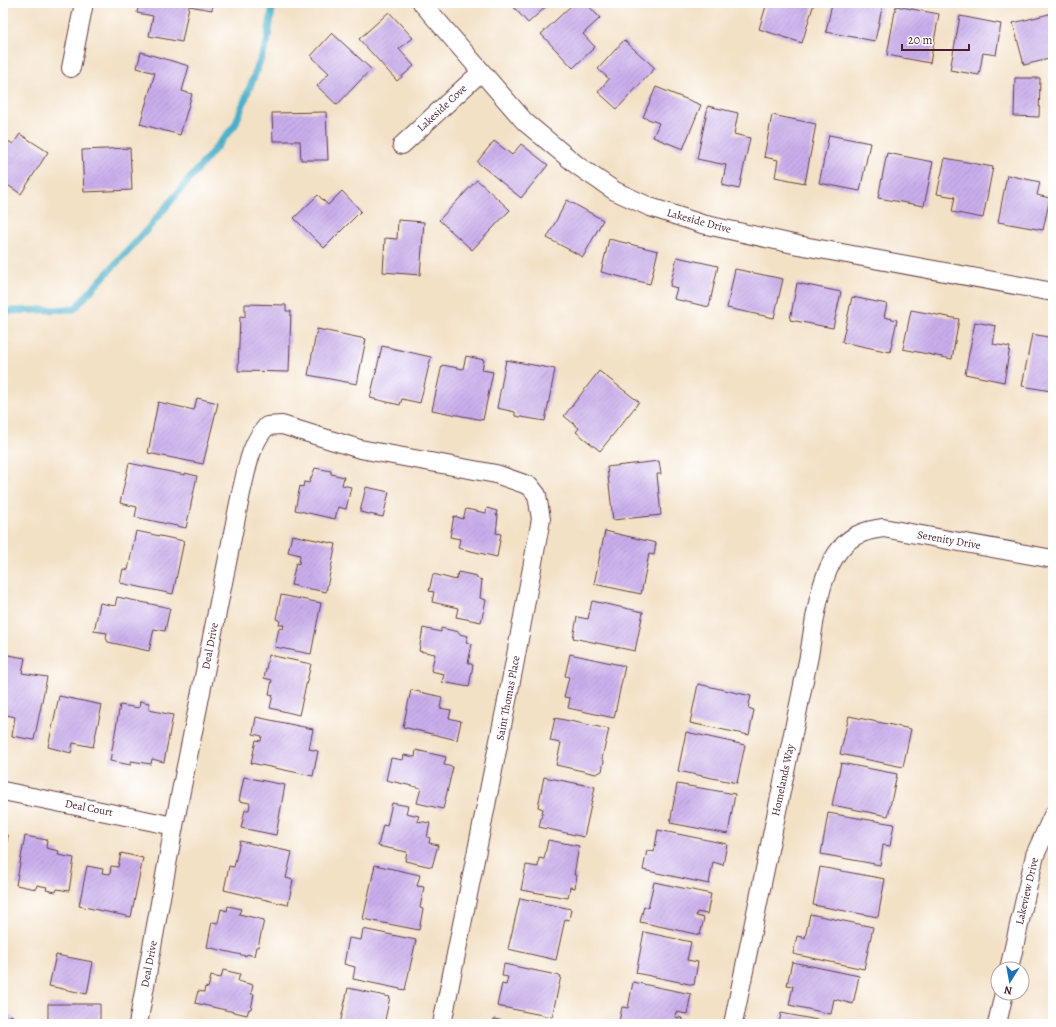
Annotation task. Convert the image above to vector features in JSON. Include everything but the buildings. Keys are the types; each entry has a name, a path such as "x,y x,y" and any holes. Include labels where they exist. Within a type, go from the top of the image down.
{"street":[{"path":"71,68 84,3"},
{"name":"Lakeside Drive","path":"422,3 525,122 578,166 614,191 650,207 702,224 798,245 1053,292"},
{"name":"Lakeside Cove","path":"402,145 481,72"},
{"name":"Deal Drive","path":"138,1024 174,826 241,493 253,448 259,435 267,426 282,425 360,449 419,461"},
{"name":"Saint Thomas Place","path":"419,461 496,474 530,486 537,495 541,519 513,674 442,1024"},
{"name":"Serenity Drive","path":"847,542 861,533 883,528 1053,559"},
{"name":"Homelands Way","path":"733,1024 809,656 818,600 824,578 847,542"},
{"name":"Deal Court","path":"3,791 174,826"},
{"name":"Lakeview Drive","path":"1011,961 1035,855 1053,815"},
{"path":"997,1024 1002,1001"}],"waterway":[{"path":"3,317 9,311 74,309 145,232 235,125 267,43 273,3"}]}
